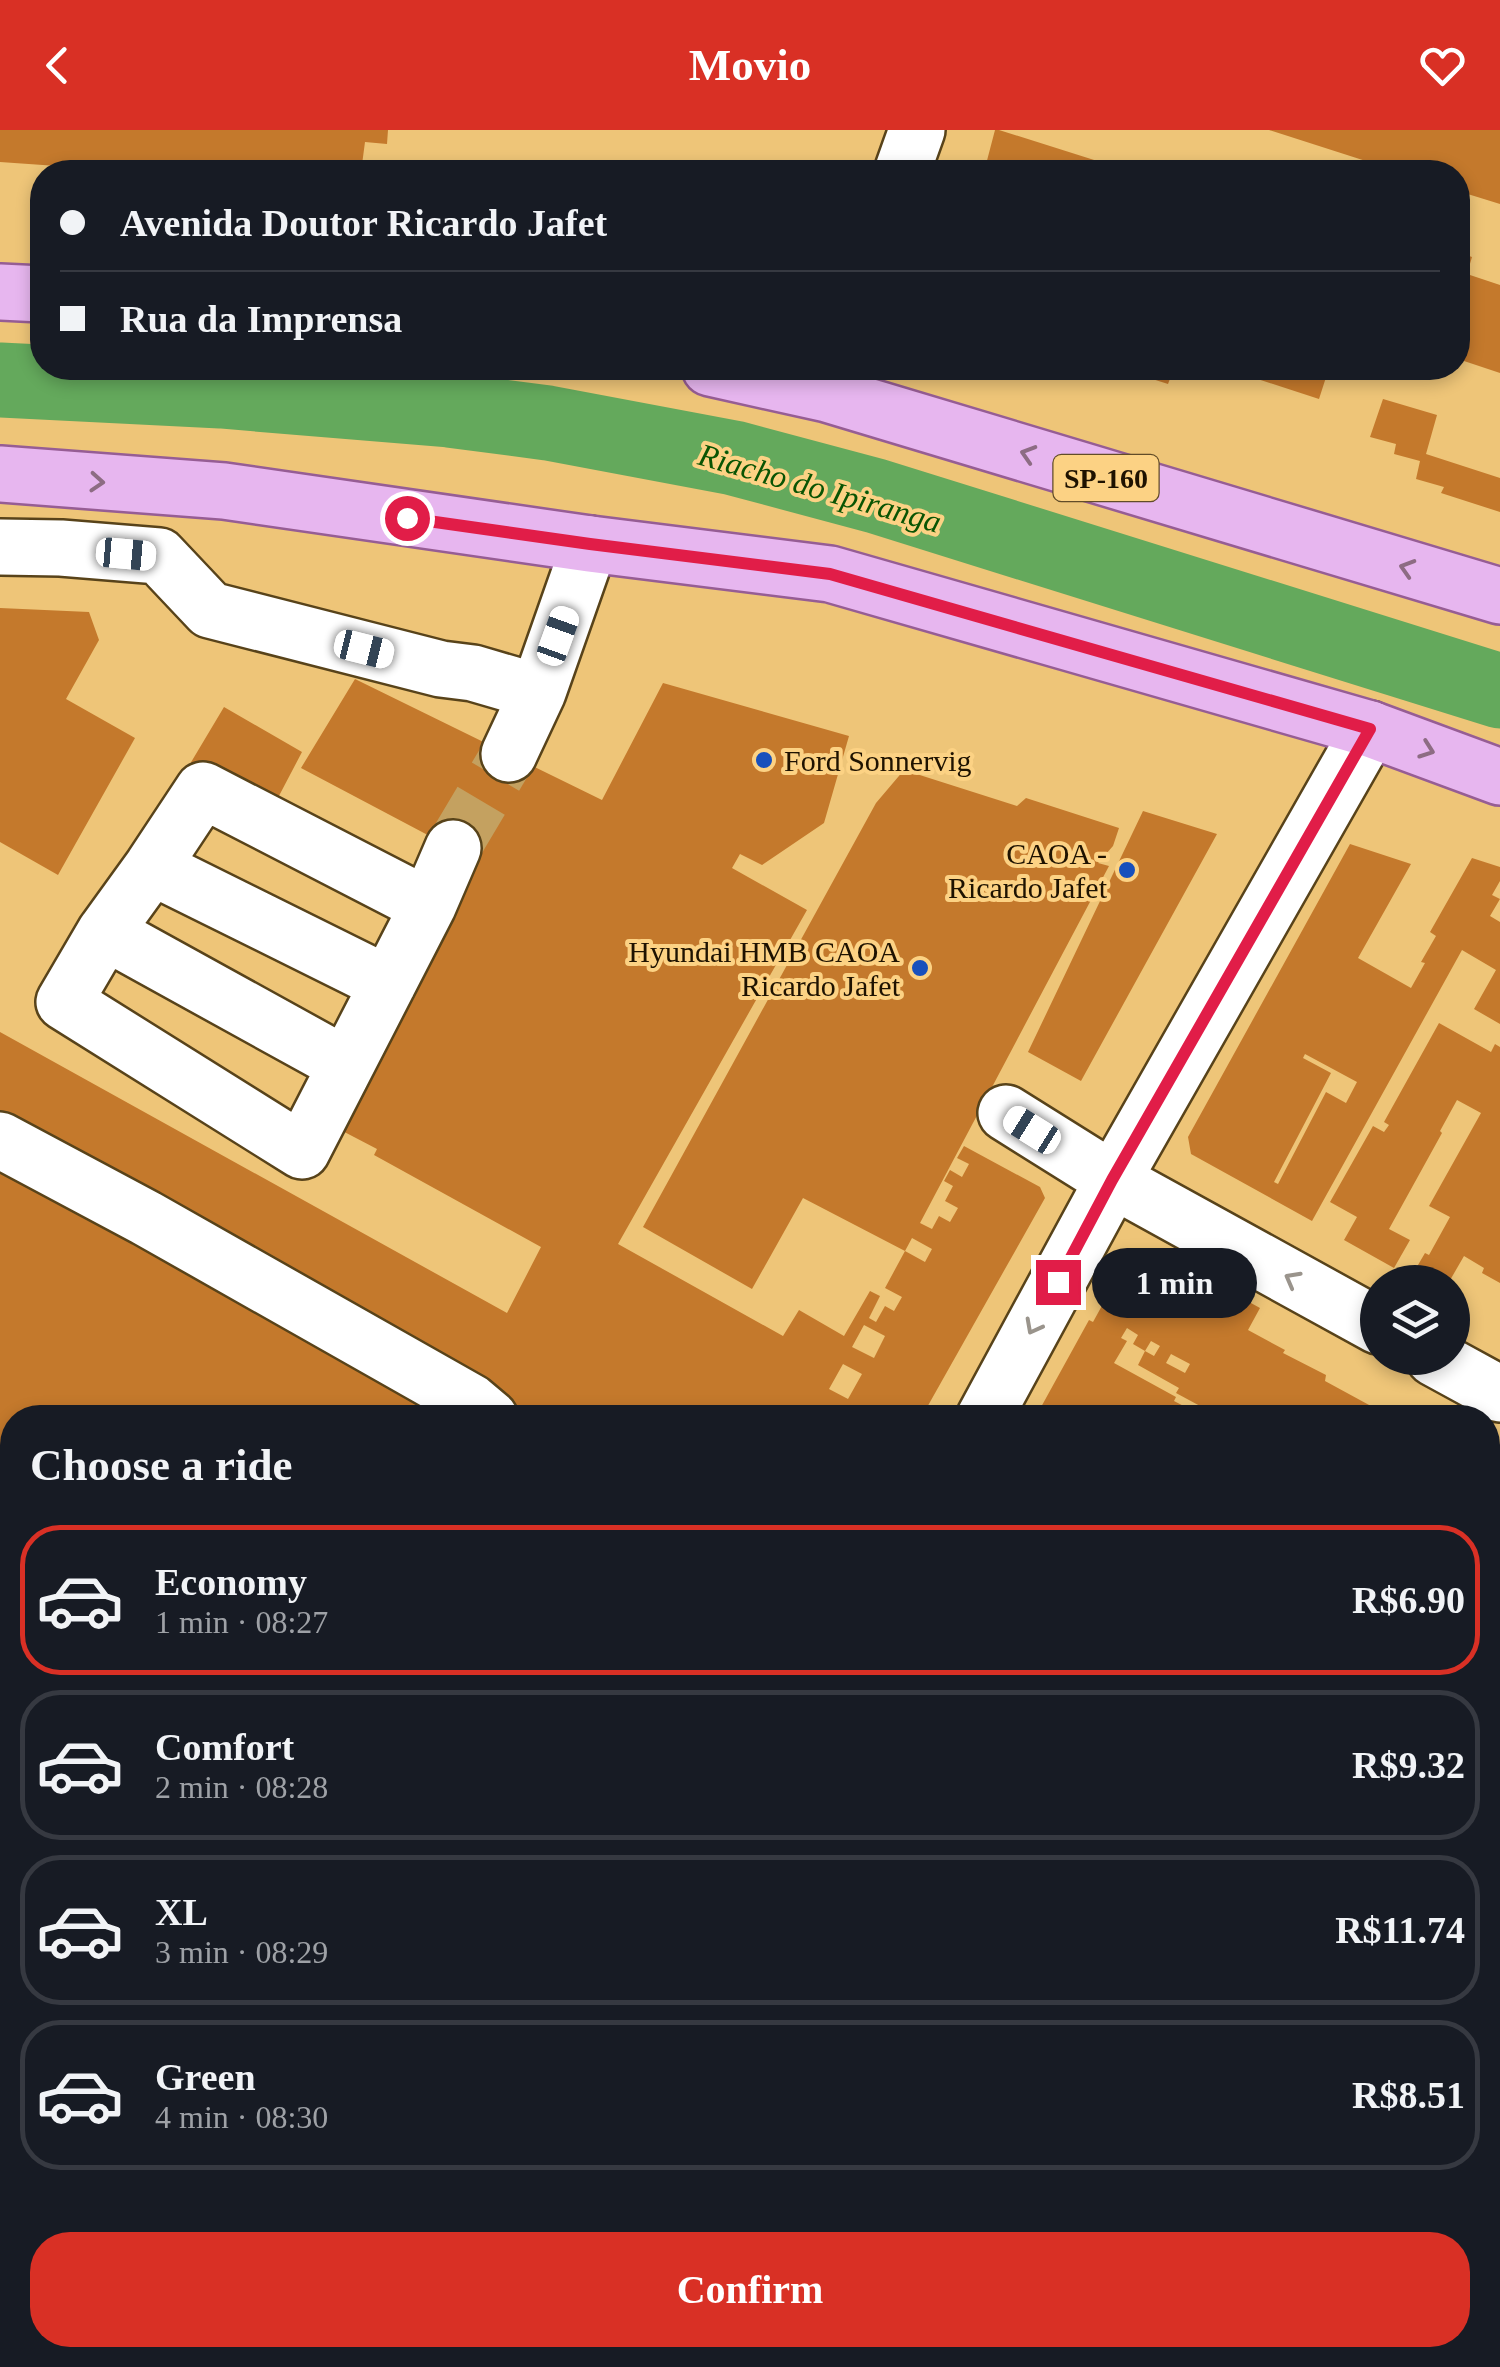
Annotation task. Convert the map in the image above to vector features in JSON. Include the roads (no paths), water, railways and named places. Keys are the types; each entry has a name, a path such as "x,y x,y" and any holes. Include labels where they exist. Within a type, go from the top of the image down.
{"main road":[{"path":"0,292 30,293"},
{"name":"SP-160","path":"831,381 1500,596"},
{"path":"0,474 224,491 830,574 1370,729 1500,777"}],"street":[{"path":"906,160 917,130"},
{"path":"508,754 538,692 590,544"},
{"path":"0,547 159,556 210,610 538,692"},
{"path":"991,1405 1112,1180 1370,729"},
{"path":"428,906 203,790 105,932 64,1002 302,1151 428,906 453,848"},
{"path":"152,867 388,984"},
{"path":"105,932 346,1065"},
{"path":"1006,1113 1112,1180 1360,1316"},
{"path":"0,1140 475,1405"},
{"path":"1465,1375 1500,1394"}],"waterway":[{"name":"Riacho do Ipiranga","path":"0,380 221,391 449,410 548,423 734,458 876,496 1500,691"}],"tunnel":[{"path":"453,848 509,754"}],"place":[{"name":"Ford Sonnervig","path":"764,760"},
{"name":"CAOA - Ricardo Jafet","path":"1127,870"},
{"name":"Hyundai HMB CAOA Ricardo Jafet","path":"920,968"}]}
